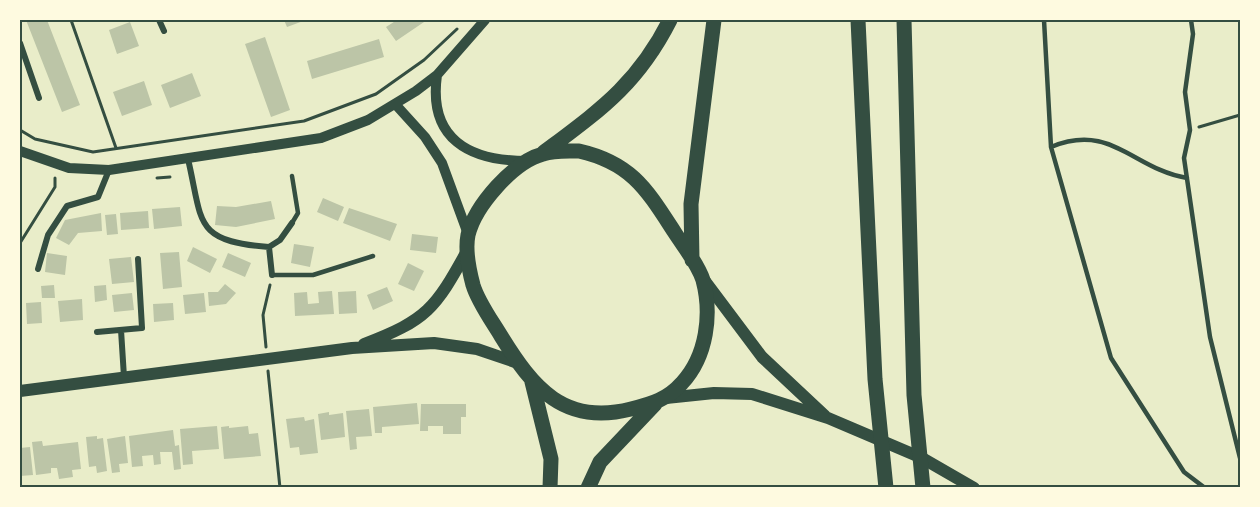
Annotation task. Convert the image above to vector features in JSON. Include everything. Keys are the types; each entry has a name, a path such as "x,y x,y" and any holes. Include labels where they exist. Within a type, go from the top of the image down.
{"highway":[{"path":"661,401 624,411 593,413 564,406 547,397 531,382 518,363 473,286 467,251 468,234 492,191 527,161 543,153 592,117 630,82 653,52 670,20"},
{"path":"692,260 691,204 714,20"},
{"path":"858,20 875,379 885,488"},
{"path":"904,20 914,395 923,488"},
{"path":"543,153 579,151 604,157 628,172 651,194 702,279 708,320 703,344 688,376 600,462 588,488"},
{"path":"531,382 551,459 550,488"}],"main road":[{"path":"352,348 394,333 424,315 441,297 467,251"},
{"path":"702,279 762,357 828,418"},
{"path":"20,391 282,359 352,348 434,343 477,349 518,363"},
{"path":"661,401 714,393 752,394 828,418 922,458 970,484"}],"street":[{"path":"159,20 164,31"},
{"path":"20,151 49,163 69,168 109,170 321,138 368,120 396,105 437,75 485,20"},
{"path":"20,43 39,98"},
{"path":"437,75 434,92 436,111 452,140 483,156 501,161 527,161"},
{"path":"396,105 442,163 468,234"},
{"path":"188,159 195,196 207,229 217,237 247,246 269,247 280,240 292,223"},
{"path":"38,270 48,235 67,206 98,198 109,170"},
{"path":"269,247 272,275"},
{"path":"97,332 142,328 138,259"},
{"path":"121,330 124,378"}],"lane":[{"path":"1044,20 1051,147 1111,358 1184,472 1205,488"},
{"path":"1191,20 1193,34 1185,92 1190,130 1184,158 1210,337 1236,451 1240,458"},
{"path":"1051,147 1071,139 1098,140 1167,174 1187,178"},
{"path":"292,177 298,213 292,223"},
{"path":"272,275 313,275 373,256"}],"path":[{"path":"71,20 116,148"},
{"path":"20,130 35,139 93,152 304,121 376,94 424,60 459,28"},
{"path":"1190,130 1240,115"},
{"path":"20,243 55,187 56,178 45,174 49,163"},
{"path":"266,350 262,315 272,275"},
{"path":"267,361 280,488"}],"building":[{"path":"26,20 47,20 80,105 62,112"},
{"path":"284,20 306,20 287,27"},
{"path":"397,20 427,20 396,41 386,27"},
{"path":"130,22 139,46 117,54 109,30"},
{"path":"265,37 290,110 271,117 245,44"},
{"path":"379,39 384,57 312,79 307,61"},
{"path":"192,73 201,96 170,108 161,85"},
{"path":"144,81 152,105 122,116 113,92"},
{"path":"323,198 344,207 338,221 317,212"},
{"path":"271,201 275,219 236,227 215,225 217,206 236,207"},
{"path":"180,207 182,226 154,229 152,209"},
{"path":"349,208 397,224 390,241 343,223"},
{"path":"148,211 149,228 121,230 120,213"},
{"path":"101,213 102,231 78,233 69,245 56,238 65,220"},
{"path":"116,214 118,234 107,235 105,215"},
{"path":"412,234 438,237 436,253 410,250"},
{"path":"294,244 314,247 310,267 291,263"},
{"path":"193,247 217,259 210,273 187,261"},
{"path":"179,252 182,287 163,289 160,253"},
{"path":"47,253 67,256 65,275 45,272"},
{"path":"228,253 251,263 245,277 222,267"},
{"path":"131,257 134,282 112,284 109,259"},
{"path":"408,263 424,271 414,291 398,284"},
{"path":"225,284 236,293 226,304 209,306 208,292 218,292"},
{"path":"54,285 55,298 42,298 41,286"},
{"path":"106,285 107,300 95,302 94,286"},
{"path":"387,287 393,301 373,310 367,295"},
{"path":"332,291 334,314 295,316 294,293 307,292 308,304 319,303 318,292"},
{"path":"356,291 357,313 339,314 338,292"},
{"path":"132,293 134,310 114,312 112,295"},
{"path":"204,293 206,312 185,314 183,295"},
{"path":"82,299 83,320 60,322 58,301"},
{"path":"41,302 42,323 27,324 26,303"},
{"path":"173,303 174,320 154,322 153,304"},
{"path":"417,403 419,424 382,427 382,433 375,433 373,407"},
{"path":"421,404 466,404 466,417 461,417 461,434 443,434 443,426 428,426 428,431 420,431"},
{"path":"369,409 372,436 356,437 357,449 350,450 346,411"},
{"path":"329,412 329,415 343,413 345,437 321,440 318,414"},
{"path":"304,417 305,421 314,419 318,453 300,455 299,447 290,448 286,419"},
{"path":"217,426 219,449 192,451 193,464 183,465 180,429"},
{"path":"229,426 229,428 248,426 249,434 258,433 261,456 224,459 221,427"},
{"path":"173,430 175,446 179,445 181,469 174,470 172,452 160,452 161,464 154,465 153,455 142,456 143,466 132,467 129,436"},
{"path":"97,436 97,439 103,438 107,471 97,473 96,466 89,467 86,437"},
{"path":"125,436 128,463 119,464 120,472 112,473 107,439"},
{"path":"42,441 43,446 78,442 81,469 72,470 73,477 59,479 57,468 51,468 51,473 36,475 32,442"},
{"path":"30,447 33,475 20,476 20,448"}]}
